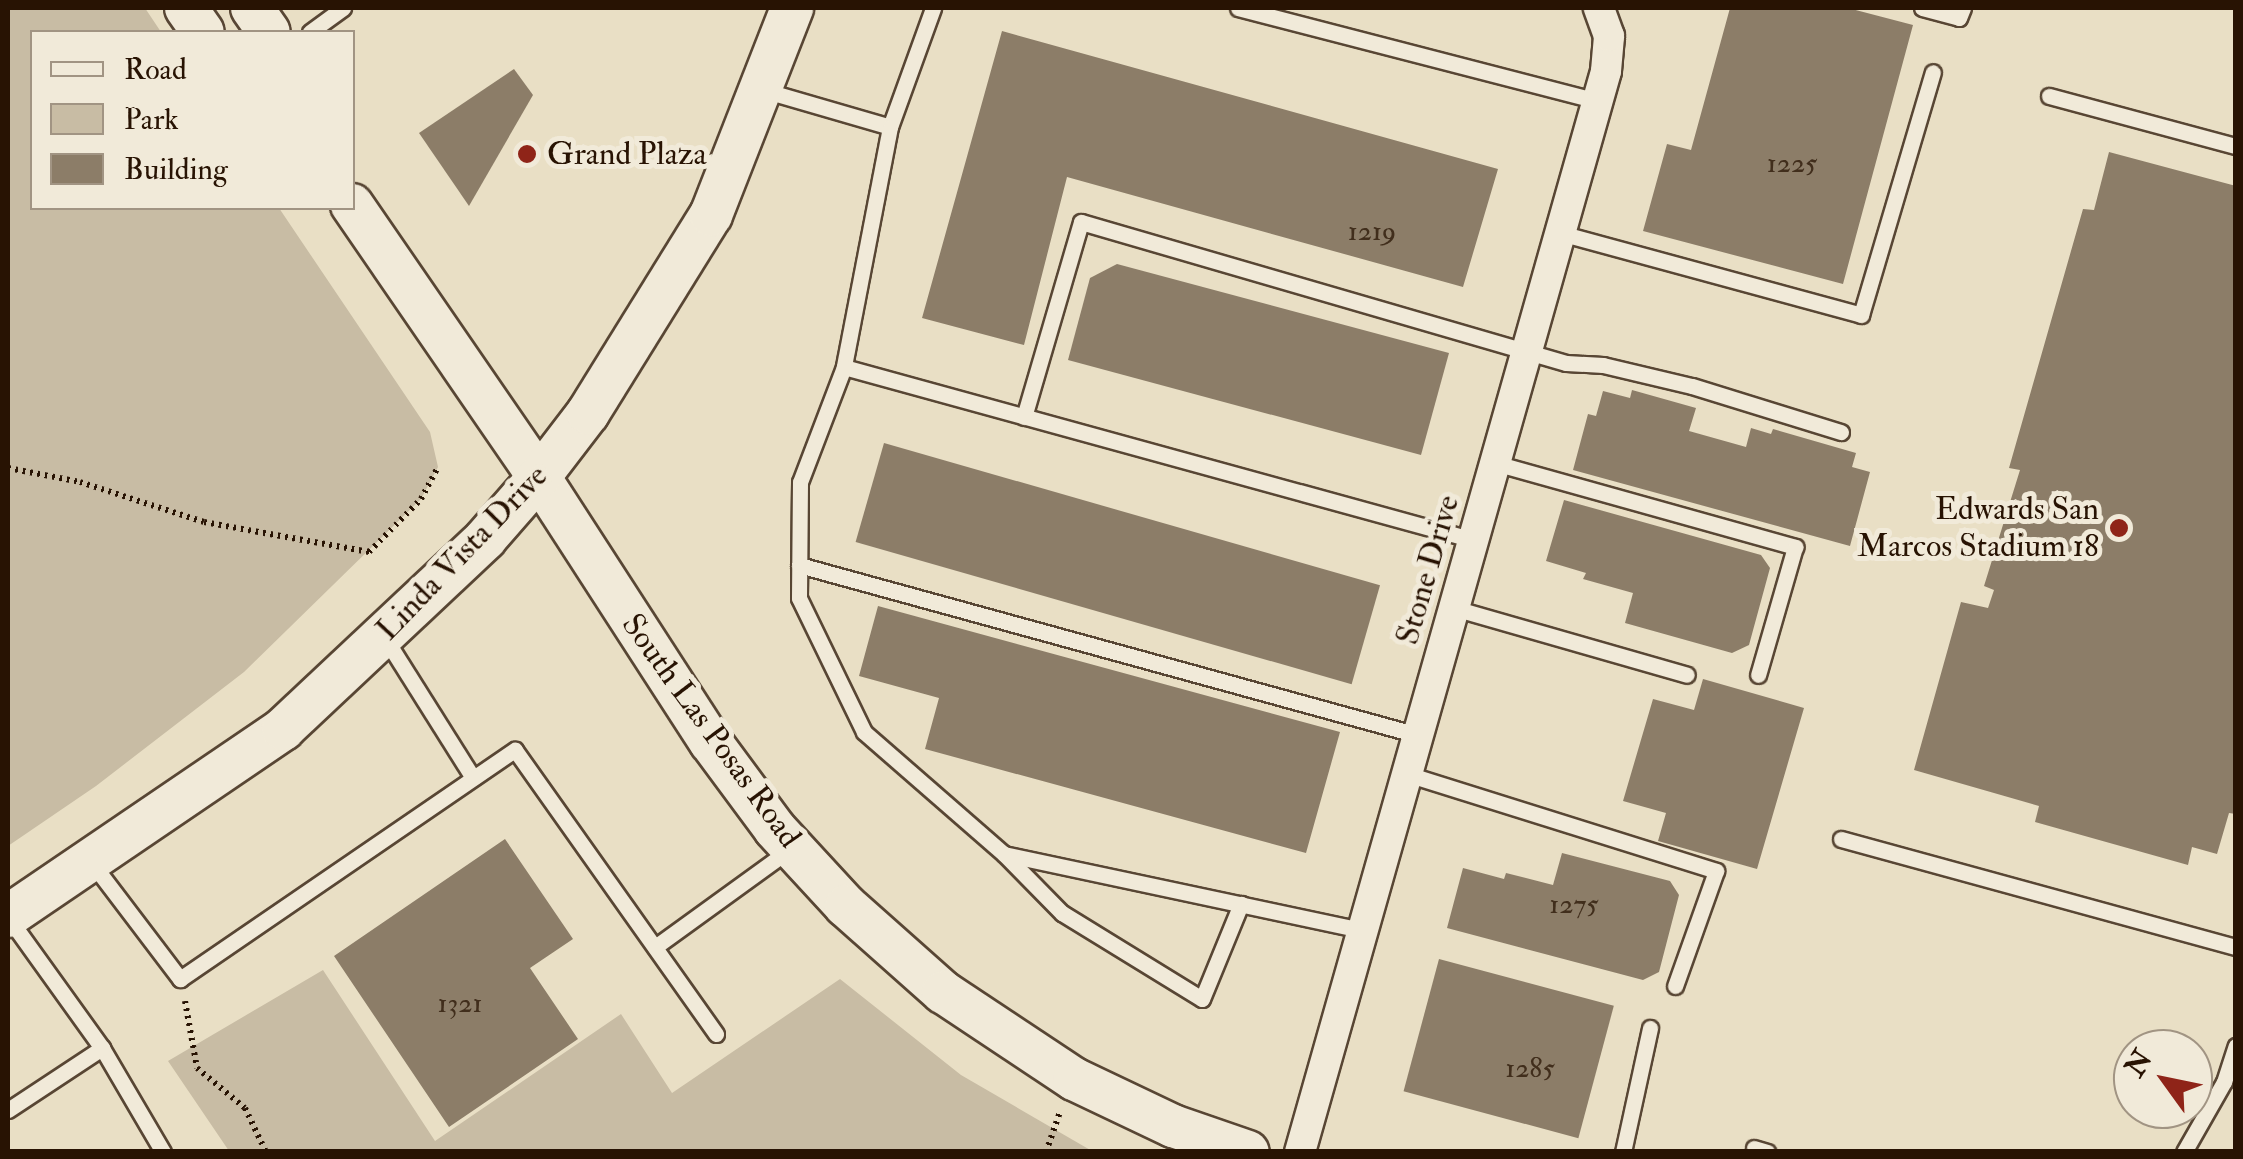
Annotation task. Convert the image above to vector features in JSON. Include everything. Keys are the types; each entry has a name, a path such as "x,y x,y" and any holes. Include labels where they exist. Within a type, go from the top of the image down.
{"main road":[{"path":"186,8 202,30"},
{"path":"252,8 268,30"},
{"name":"Linda Vista Drive","path":"8,916 283,729 485,539 539,477 588,413 712,215 792,8"},
{"name":"South Las Posas Road","path":"355,209 539,477 710,741 792,847 846,906 943,992 1074,1079 1173,1126 1248,1152"}],"street":[{"name":"Stone Drive","path":"1300,1152 1598,100 1609,36 1599,8"}],"lane":[{"path":"313,30 343,8"},
{"path":"933,8 890,127 844,367 800,482 799,598 864,732 1004,854 1062,913 1202,999 1241,904"},
{"path":"1238,8 1598,100"},
{"path":"1922,8 1960,18 1963,8"},
{"path":"1560,233 1861,315 1932,72"},
{"path":"763,90 890,127"},
{"path":"2049,96 2236,146"},
{"path":"1024,416 1081,222 1527,351 1692,386 1841,432"},
{"path":"844,367 1474,540"},
{"path":"1495,463 1795,546 1758,675"},
{"path":"799,565 1418,735"},
{"path":"1454,608 1687,675"},
{"path":"383,635 473,778"},
{"path":"90,860 180,979 514,750 716,1034"},
{"path":"1407,774 1716,870 1675,986"},
{"path":"1840,839 2236,947"},
{"path":"654,948 792,847"},
{"path":"1004,854 1363,930"},
{"path":"8,916 102,1048 163,1152"},
{"path":"1623,1152 1650,1028"},
{"path":"2184,1152 2224,1082 2236,1046"},
{"path":"8,1110 102,1048"}],"path":[{"path":"8,468 80,482 204,522 368,552 421,499 438,467"},
{"path":"180,979 196,1068 245,1108 266,1152"}],"green space":[{"path":"8,8 145,8 160,30 30,30 30,210 280,210 430,432 438,467 421,499 244,672 96,786 8,846"},
{"path":"323,970 435,1141 621,1014 672,1093 840,979 961,1075 1092,1151 229,1151 168,1061"}],"building":[{"path":"1730,8 1848,8 1913,25 1843,284 1643,231 1667,144 1691,150"},
{"path":"1002,31 1498,169 1463,287 1067,177 1024,345 922,318"},
{"path":"514,69 533,95 469,206 419,133"},
{"name":"Edwards San Marcos Stadium 18","path":"2109,152 2236,186 2236,814 2229,813 2217,854 2192,847 2188,865 2035,822 2039,806 1914,770 1961,602 1988,608 1994,590 1984,586 2020,470 2009,468 2083,209 2094,210"},
{"path":"1117,264 1449,353 1421,455 1068,360 1090,278"},
{"path":"1632,390 1696,408 1689,431 1746,447 1751,428 1771,434 1773,429 1856,453 1852,467 1870,472 1850,546 1573,470 1588,414 1596,416 1603,391 1630,398"},
{"path":"884,443 1380,585 1352,684 856,542"},
{"path":"1564,500 1761,555 1770,568 1749,645 1732,653 1625,623 1633,593 1583,579 1586,573 1546,561"},
{"path":"878,606 1340,732 1306,853 925,749 939,698 859,676"},
{"path":"1703,679 1804,708 1757,869 1658,841 1666,813 1623,801 1653,699 1694,710"},
{"path":"505,839 573,939 530,968 578,1039 449,1127 334,956"},
{"path":"1562,853 1670,881 1679,895 1659,972 1643,980 1447,928 1463,868 1504,879 1506,873 1553,885"},
{"path":"1439,959 1614,1006 1578,1138 1404,1091"}],"place":[{"name":"Grand Plaza","path":"527,154"},
{"name":"Edwards San Marcos Stadium 18","path":"2119,528"}]}
